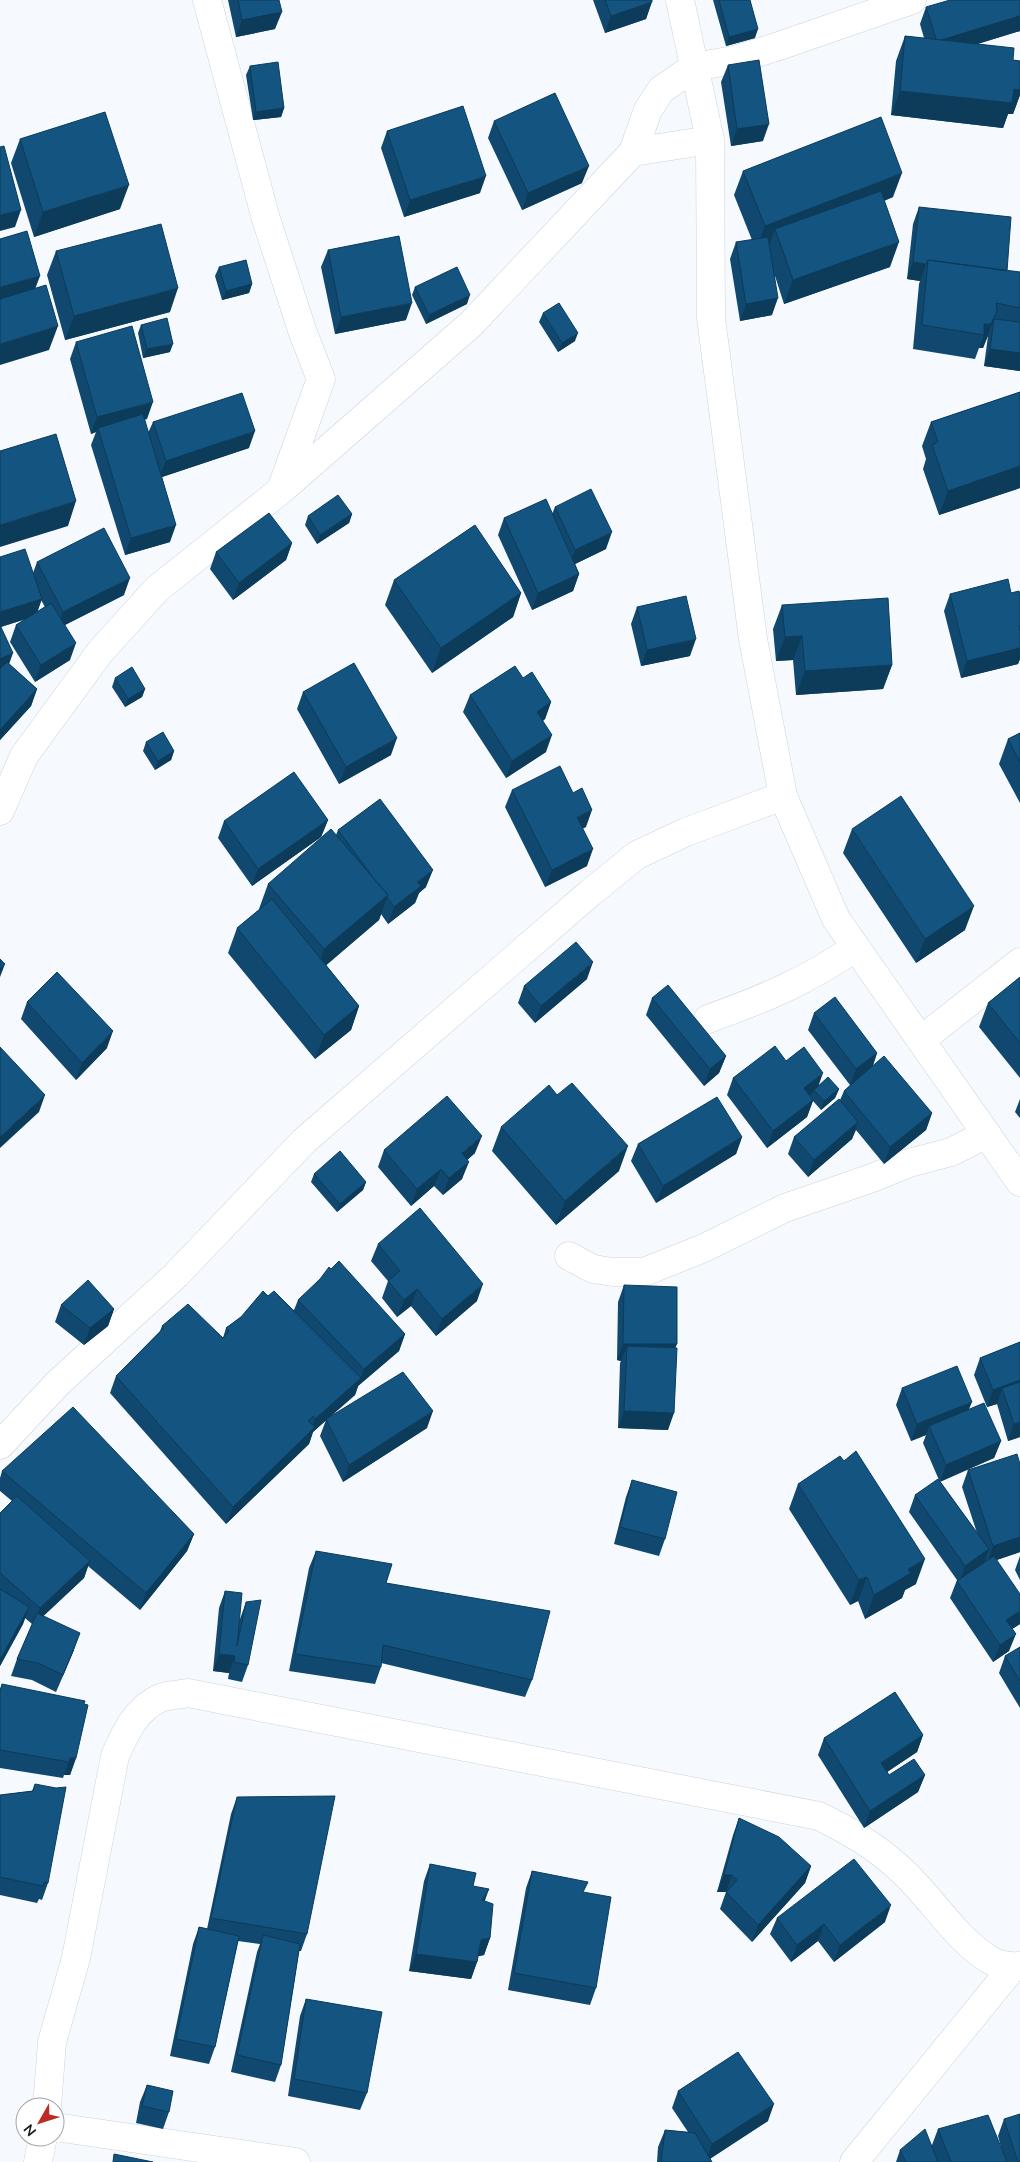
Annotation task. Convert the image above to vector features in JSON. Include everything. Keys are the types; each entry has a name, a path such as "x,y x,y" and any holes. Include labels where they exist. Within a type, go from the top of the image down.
{"street":[{"path":"207,0 266,219 303,333 321,378 280,491"},
{"path":"680,0 710,140 712,318 753,639 782,796 836,919 1020,1182"},
{"path":"0,810 24,756 100,652 158,589 280,491 471,324 632,152 648,110 661,90 694,66 734,60 912,0"},
{"path":"632,152 710,140"},
{"path":"0,1445 58,1383 176,1275 304,1141 590,893 637,855 686,832 782,796"},
{"path":"708,1019 800,982 827,967 856,947"},
{"path":"921,1040 1020,962"},
{"path":"569,1256 593,1269 613,1272 644,1272 704,1248 785,1208 909,1163 951,1152 987,1134"},
{"path":"48,2097 52,2042 76,1958 115,1756 128,1728 140,1712 160,1698 188,1693 819,1816 864,1839 900,1868 967,1941 991,1961 1016,1967 854,2162"},
{"path":"65,2128 296,2162"},
{"path":"38,2162 41,2147"}],"building":[{"path":"238,0 279,0 282,12 242,20"},
{"path":"605,0 652,0 652,2 611,16"},
{"path":"719,0 750,0 758,29 729,37"},
{"path":"950,0 1020,0 1020,16 941,40 936,39 926,7"},
{"path":"905,36 1014,48 1013,60 1020,61 1020,90 1014,89 1012,103 900,91"},
{"path":"759,60 769,124 737,129 728,65"},
{"path":"278,62 284,108 256,112 250,66"},
{"path":"555,93 589,166 528,193 494,121"},
{"path":"463,106 486,176 410,200 387,131"},
{"path":"105,112 129,185 43,212 20,139"},
{"path":"881,117 902,173 765,226 743,171"},
{"path":"4,146 21,210 0,215 0,147"},
{"path":"881,191 899,242 793,280 775,229"},
{"path":"919,207 1011,217 1007,271 928,260 926,264 913,262"},
{"path":"161,224 178,288 74,316 56,251"},
{"path":"27,231 40,276 0,287 0,239"},
{"path":"399,236 412,303 341,317 328,250"},
{"path":"768,237 778,298 746,304 736,242"},
{"path":"246,260 252,284 226,291 219,267"},
{"path":"928,260 1020,272 1020,308 996,303 997,311 991,324 984,324 984,335 922,325"},
{"path":"457,267 470,295 429,315 415,287"},
{"path":"46,285 58,326 0,344 0,299"},
{"path":"559,303 578,333 562,343 543,313"},
{"path":"167,318 173,344 147,349 141,325"},
{"path":"994,319 1020,322 1020,353 990,349"},
{"path":"132,326 153,402 97,417 76,342"},
{"path":"1020,392 1020,466 948,491 932,445 938,442 931,422"},
{"path":"242,393 255,431 166,461 153,422"},
{"path":"143,414 176,525 131,538 98,428"},
{"path":"56,434 76,501 0,525 0,451"},
{"path":"591,489 612,532 575,550 555,507"},
{"path":"338,495 352,514 320,535 308,516"},
{"path":"546,499 579,574 538,593 504,518"},
{"path":"269,513 292,543 239,583 216,552"},
{"path":"475,525 521,593 441,648 394,580"},
{"path":"104,528 130,578 63,612 37,562"},
{"path":"25,549 42,599 0,612 0,557"},
{"path":"1008,579 1011,593 1019,591 1020,594 1020,648 967,661 950,594"},
{"path":"686,596 696,639 647,650 637,607"},
{"path":"888,598 892,665 805,671 802,636 785,637 782,605"},
{"path":"51,603 76,643 41,665 16,625"},
{"path":"0,625 13,653 0,659"},
{"path":"7,662 37,689 0,730 0,669"},
{"path":"354,663 397,738 346,767 303,692"},
{"path":"515,666 523,678 532,672 551,702 537,712 552,735 512,761 470,695"},
{"path":"132,667 145,689 128,699 115,678"},
{"path":"163,732 174,751 158,761 146,742"},
{"path":"1020,733 1020,762 1008,739"},
{"path":"560,766 573,793 582,788 592,810 577,817 593,849 552,870 512,790"},
{"path":"294,772 328,820 258,869 224,821"},
{"path":"901,796 974,906 925,939 852,829"},
{"path":"380,799 433,870 417,882 421,886 394,907 387,897 388,895 338,830"},
{"path":"331,829 388,895 324,949 268,884"},
{"path":"272,899 359,1006 324,1035 237,928"},
{"path":"576,942 593,962 541,1006 524,986"},
{"path":"0,959 5,964 0,969"},
{"path":"57,972 113,1031 82,1063 27,1002"},
{"path":"1020,977 1020,1043 988,1003"},
{"path":"668,985 726,1056 710,1069 652,998"},
{"path":"835,997 877,1053 856,1069 814,1013"},
{"path":"775,1046 786,1061 804,1047 823,1073 804,1088 813,1100 773,1131 733,1078"},
{"path":"0,1047 45,1095 0,1137"},
{"path":"884,1056 932,1113 890,1147 844,1091"},
{"path":"828,1077 839,1089 824,1101 814,1090"},
{"path":"572,1083 628,1146 565,1201 501,1127 549,1085 557,1095"},
{"path":"447,1096 482,1136 462,1153 469,1162 449,1178 441,1169 417,1189 384,1150"},
{"path":"717,1097 742,1137 663,1186 638,1144"},
{"path":"839,1099 858,1122 814,1160 794,1137"},
{"path":"340,1151 366,1182 340,1204 314,1174"},
{"path":"420,1208 483,1284 442,1319 417,1289 404,1300 388,1281 400,1271 378,1244"},
{"path":"339,1261 405,1334 364,1369 298,1300 320,1279 329,1267 331,1269"},
{"path":"88,1280 114,1309 90,1328 61,1305"},
{"path":"624,1285 677,1287 677,1344 623,1344"},
{"path":"263,1291 268,1296 274,1291 361,1378 315,1419 313,1416 308,1421 315,1427 233,1507 116,1376 164,1328 162,1326 188,1304 223,1338 229,1331 226,1328 241,1317"},
{"path":"1020,1342 1020,1380 993,1390 980,1358"},
{"path":"627,1346 677,1348 674,1413 624,1411"},
{"path":"957,1366 972,1402 917,1424 902,1388"},
{"path":"403,1372 433,1411 349,1465 326,1419"},
{"path":"1020,1382 1020,1422 1014,1424 1002,1388"},
{"path":"984,1403 1001,1441 946,1465 929,1426"},
{"path":"73,1407 194,1534 146,1593 2,1471"},
{"path":"856,1451 925,1559 908,1569 911,1573 874,1595 867,1577 859,1580 798,1484 840,1456 844,1461"},
{"path":"1017,1454 1020,1464 1020,1537 993,1546 968,1470"},
{"path":"938,1479 989,1549 965,1566 915,1495"},
{"path":"632,1480 677,1492 665,1539 620,1527"},
{"path":"17,1496 90,1561 40,1608 0,1573 0,1513"},
{"path":"316,1551 392,1564 386,1583 550,1611 532,1680 383,1645 381,1667 295,1654"},
{"path":"994,1556 1020,1594 1020,1611 1006,1620 1016,1634 1000,1645 957,1581"},
{"path":"0,1589 29,1607 0,1660"},
{"path":"225,1591 242,1593 237,1646 246,1602 261,1600 248,1665 234,1662 235,1656 219,1654"},
{"path":"37,1613 80,1633 63,1675 38,1663 17,1659"},
{"path":"1020,1647 1020,1681 1005,1656"},
{"path":"2,1684 85,1701 84,1704 88,1705 76,1758 70,1758 69,1762 0,1750 0,1692"},
{"path":"895,1692 923,1735 881,1763 889,1775 914,1759 925,1775 870,1811 824,1738"},
{"path":"35,1784 56,1788 66,1787 48,1883 44,1882 43,1886 0,1877 0,1795 33,1791"},
{"path":"335,1796 307,1934 211,1918 237,1797"},
{"path":"739,1818 779,1837 811,1866 758,1925 726,1892 737,1880 732,1875 724,1875"},
{"path":"854,1859 891,1905 840,1945 824,1924 797,1945 777,1918"},
{"path":"430,1864 476,1873 473,1886 489,1889 482,1900 493,1904 490,1938 481,1940 477,1962 416,1954"},
{"path":"532,1871 588,1882 583,1892 611,1897 596,1988 514,1973"},
{"path":"199,1927 239,1936 215,2047 176,2039"},
{"path":"263,1935 300,1944 281,2065 237,2055"},
{"path":"306,1999 382,2012 367,2093 294,2079"},
{"path":"738,2052 774,2104 712,2144 678,2091"},
{"path":"147,2085 173,2091 169,2112 142,2106"},
{"path":"1020,2114 1020,2162 1018,2162 1004,2119"},
{"path":"988,2115 1007,2162 951,2162 938,2129"},
{"path":"925,2129 938,2162 906,2162 900,2150"},
{"path":"665,2130 695,2133 712,2162 661,2162"},
{"path":"114,2154 153,2162 113,2162"}]}
